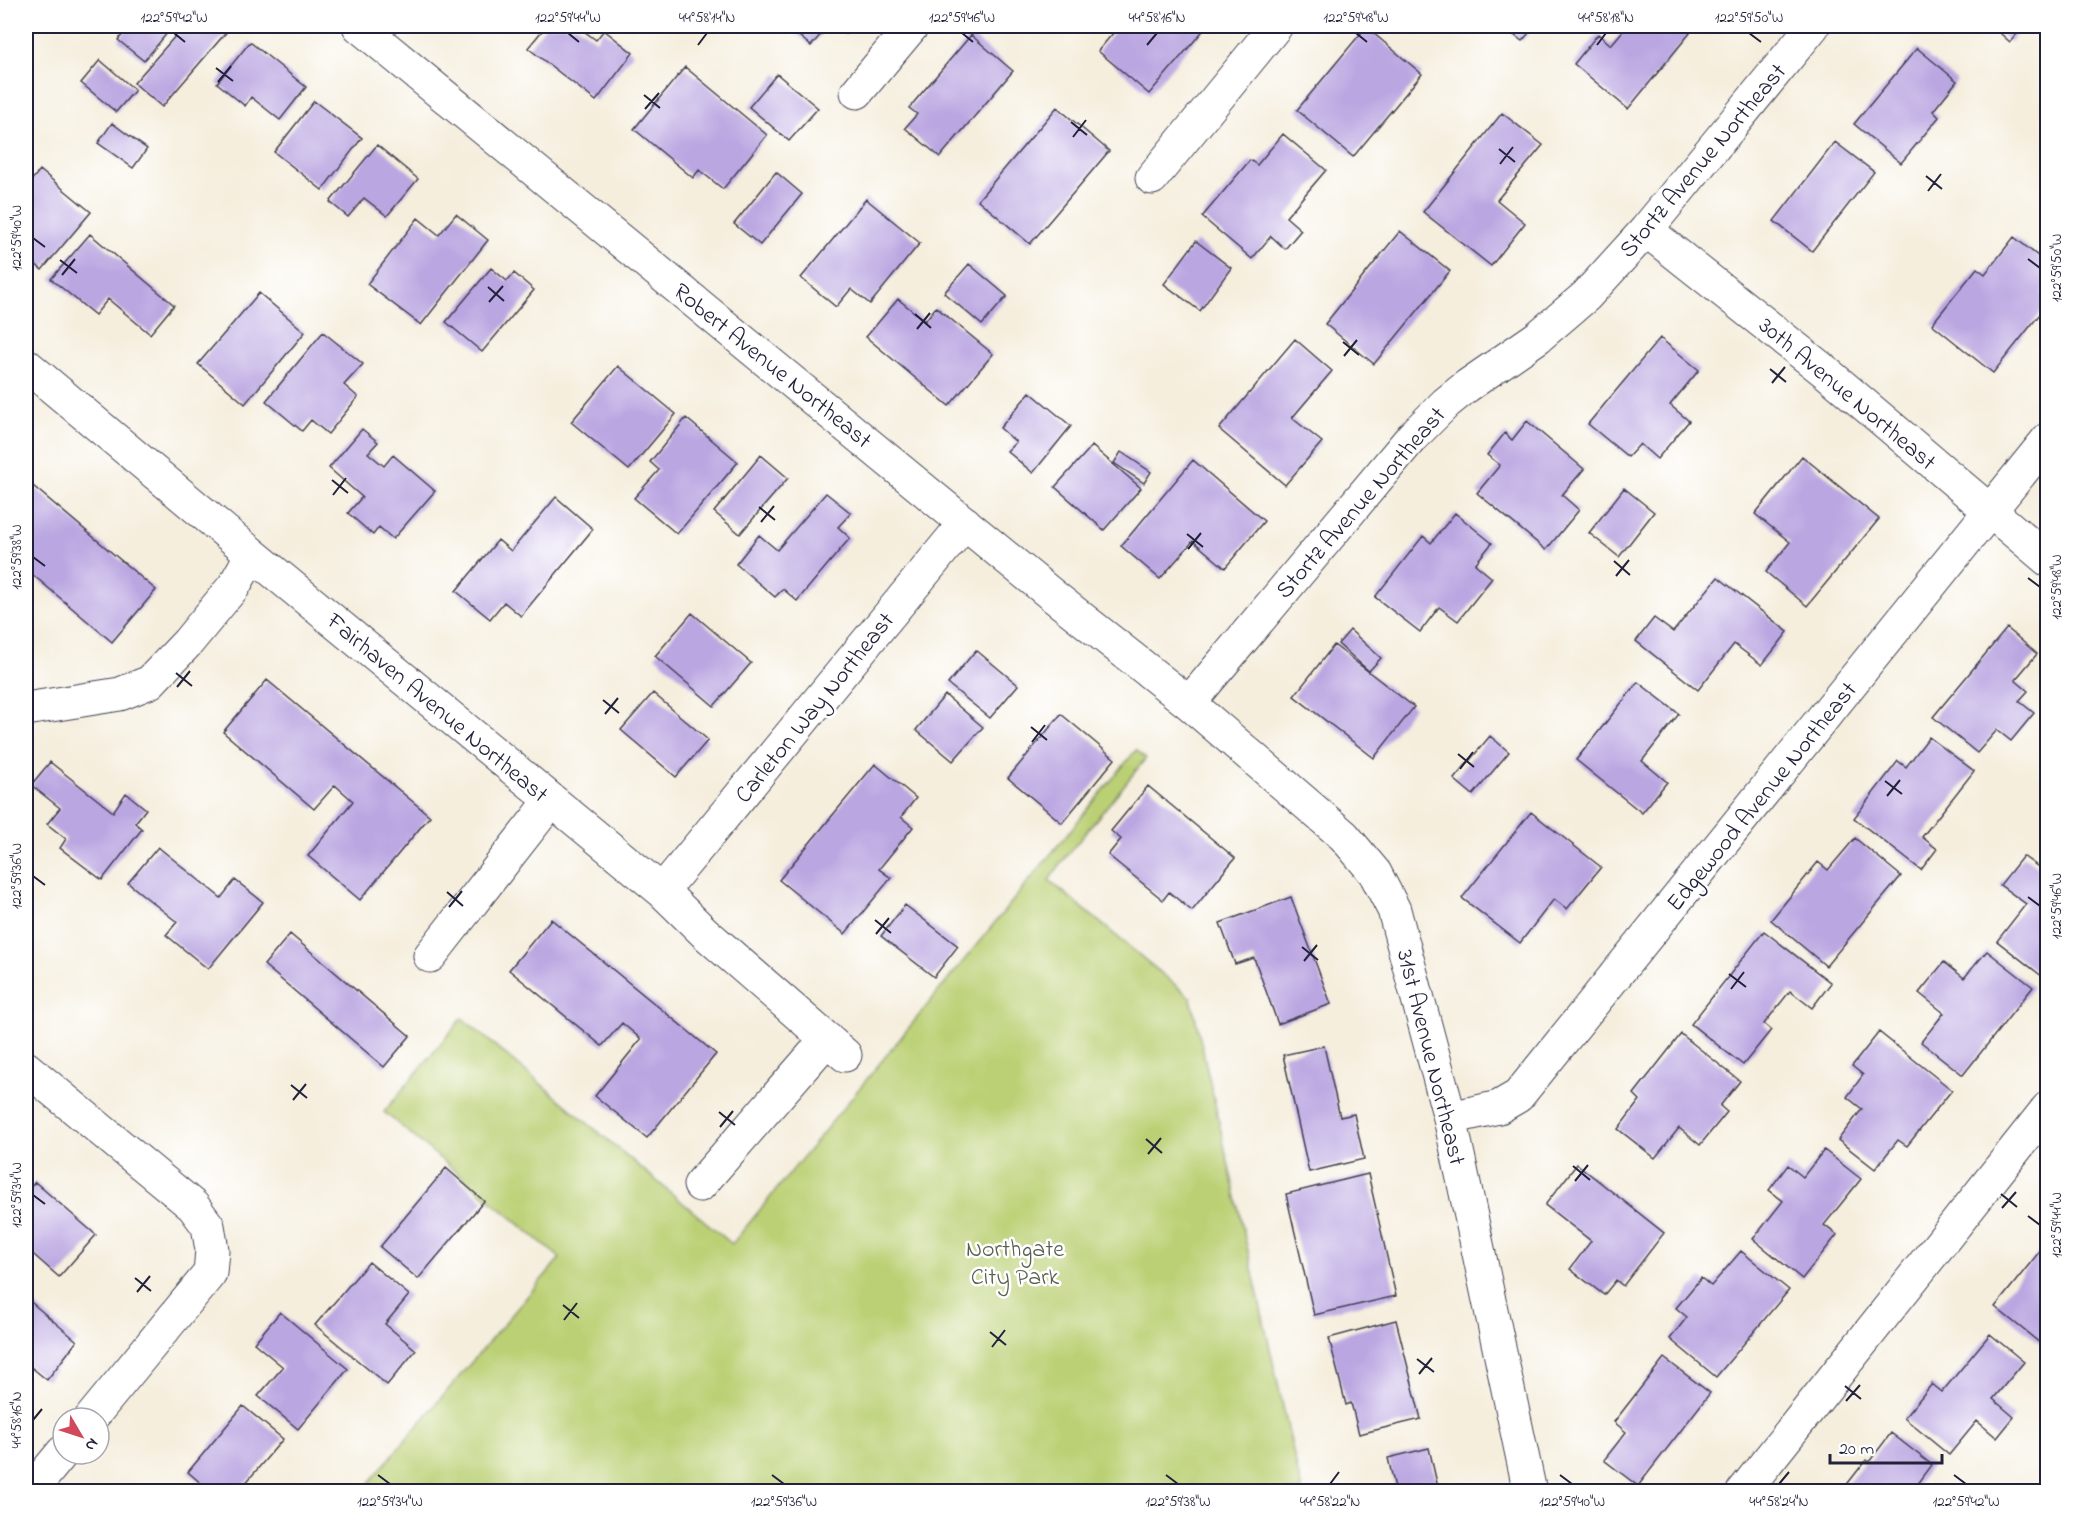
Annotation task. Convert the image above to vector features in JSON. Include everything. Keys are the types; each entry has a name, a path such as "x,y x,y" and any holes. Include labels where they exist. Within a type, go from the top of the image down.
{"street":[{"name":"Robert Avenue Northeast","path":"359,26 1052,595 1189,703"},
{"path":"857,92 912,26"},
{"path":"1152,178 1276,26"},
{"name":"Stortz Avenue Northeast","path":"1189,703 1412,437 1460,392 1538,336 1586,296 1646,230 1813,26"},
{"name":"30th Avenue Northeast","path":"1646,230 1827,373 2048,560"},
{"name":"Fairhaven Avenue Northeast","path":"26,365 662,891 705,933 836,1047 700,1185"},
{"name":"Edgewood Avenue Northeast","path":"1450,1118 1499,1107 1518,1096 2048,439"},
{"name":"Carleton Way Northeast","path":"662,891 965,523"},
{"path":"26,709 120,694 150,682 188,642 234,586 252,554"},
{"name":"31st Avenue Northeast","path":"1189,703 1344,836 1375,873 1394,910 1450,1118 1530,1491"},
{"path":"430,956 551,801"},
{"path":"26,1068 193,1206 208,1226 212,1250 210,1273 101,1406"},
{"path":"1743,1491 2048,1108"},
{"path":"30,1491 51,1466"}],"green space":[{"name":"Northgate City Park","path":"1136,750 1146,758 1049,880 1191,998 1302,1491 362,1491 560,1258 384,1112 462,1018 732,1244"}],"building":[{"path":"130,26 173,26 144,61 118,40"},
{"path":"184,26 225,26 229,29 162,107 134,83"},
{"path":"546,26 577,26 596,40 604,30 633,53 596,101 528,48"},
{"path":"787,26 828,26 811,46"},
{"path":"835,26 851,26 845,34"},
{"path":"1119,26 1207,26 1149,94 1098,51"},
{"path":"1502,26 1535,26 1522,41"},
{"path":"1627,26 1681,26 1690,33 1628,109 1574,64 1598,34 1611,45"},
{"path":"1992,26 2024,26 2010,42"},
{"path":"1366,27 1422,74 1353,157 1297,110"},
{"path":"971,35 1013,71 940,157 905,128 917,114 909,108"},
{"path":"250,42 306,87 280,120 251,97 245,106 217,83"},
{"path":"1917,48 1957,81 1933,111 1939,117 1901,163 1854,124"},
{"path":"100,60 135,90 116,112 81,83"},
{"path":"685,67 767,135 723,189 699,170 693,178 634,129"},
{"path":"777,74 818,108 789,141 749,107"},
{"path":"314,101 362,138 322,190 274,152"},
{"path":"1057,107 1109,151 1030,244 978,200"},
{"path":"1502,113 1543,145 1497,200 1525,223 1491,266 1423,212"},
{"path":"112,123 147,149 133,168 98,143"},
{"path":"1283,134 1326,170 1286,217 1301,230 1285,249 1271,236 1252,259 1202,217 1250,160 1257,165"},
{"path":"1835,142 1874,172 1812,251 1774,221"},
{"path":"377,145 418,179 387,216 364,198 348,217 330,202"},
{"path":"40,170 91,212 42,270 26,256 26,187"},
{"path":"776,172 802,194 760,245 734,224"},
{"path":"866,199 920,243 870,304 851,289 836,307 801,278"},
{"path":"456,214 488,240 421,325 367,284 418,218 439,235"},
{"path":"1400,231 1450,271 1374,364 1325,324"},
{"path":"90,234 174,305 150,334 108,299 95,315 51,279"},
{"path":"2014,237 2048,264 2048,286 2042,293 2048,297 2048,304 1993,373 1932,324 1977,268 1985,274"},
{"path":"1196,241 1231,268 1200,311 1164,284"},
{"path":"969,264 1007,296 982,325 944,293"},
{"path":"491,268 507,281 514,273 534,290 482,352 446,322"},
{"path":"259,293 305,332 245,404 198,364"},
{"path":"898,299 925,321 936,307 993,354 949,406 866,337"},
{"path":"323,332 363,364 344,385 358,397 328,434 311,420 302,431 266,401"},
{"path":"1660,338 1699,370 1670,405 1689,421 1657,459 1640,444 1628,457 1588,424"},
{"path":"1295,339 1332,371 1292,418 1322,442 1285,485 1219,429"},
{"path":"618,366 676,414 629,470 571,422"},
{"path":"1030,392 1071,426 1033,473 1007,451 1016,442 1000,428"},
{"path":"686,418 738,462 677,534 634,498 659,470 650,462"},
{"path":"1527,421 1584,469 1562,495 1579,510 1546,550 1477,493 1500,465 1487,455 1505,433 1512,440"},
{"path":"362,429 378,442 368,453 384,466 393,455 435,491 393,539 379,527 373,535 348,513 362,497 329,468"},
{"path":"1092,446 1141,488 1104,530 1055,487"},
{"path":"1121,452 1151,472 1144,483 1114,463"},
{"path":"761,455 788,478 740,534 714,512"},
{"path":"1802,456 1879,519 1807,606 1766,572 1790,542 1755,514"},
{"path":"1193,460 1264,521 1225,568 1193,541 1160,579 1121,546"},
{"path":"26,480 156,590 112,642 26,569"},
{"path":"1624,488 1654,512 1619,557 1589,533"},
{"path":"826,493 851,513 838,527 850,538 797,601 783,589 775,597 736,564 759,535 777,550"},
{"path":"556,497 593,529 521,616 504,602 490,619 456,591 498,540 511,551"},
{"path":"1455,513 1492,543 1475,564 1492,578 1458,621 1439,607 1420,632 1375,597 1423,536 1431,543"},
{"path":"1718,577 1788,632 1762,665 1734,644 1698,690 1636,641 1654,618 1673,632"},
{"path":"692,613 751,663 714,706 655,656"},
{"path":"2007,628 2037,654 2015,680 2028,691 2019,701 2034,713 2011,741 1997,730 1977,753 1933,717"},
{"path":"1350,630 1381,658 1369,671 1338,644"},
{"path":"1334,645 1414,707 1374,758 1294,696"},
{"path":"976,650 1018,685 990,718 948,684"},
{"path":"267,680 430,816 360,900 308,856 353,801 335,785 314,809 223,732"},
{"path":"1638,682 1679,714 1642,761 1667,782 1642,813 1576,760"},
{"path":"653,693 708,740 676,777 621,730"},
{"path":"945,695 983,727 953,761 916,730"},
{"path":"1061,714 1115,759 1062,823 1008,778"},
{"path":"1490,736 1509,752 1473,795 1454,779"},
{"path":"1929,737 1974,771 1922,837 1937,849 1921,870 1854,818 1898,761 1906,767"},
{"path":"50,762 113,812 126,793 146,809 135,823 142,829 102,880 60,848 66,839 47,824 60,808 31,785"},
{"path":"875,764 916,798 901,817 913,827 879,869 891,878 845,934 779,880"},
{"path":"1148,786 1235,858 1192,911 1169,892 1163,900 1108,855 1121,839 1111,831"},
{"path":"1531,812 1601,867 1567,909 1554,899 1520,943 1462,898"},
{"path":"1855,838 1901,876 1826,966 1771,920 1818,862 1828,870"},
{"path":"158,847 221,898 235,880 263,902 208,969 166,935 177,922 128,883"},
{"path":"2023,856 2048,874 2048,972 2043,977 1997,941 2026,904 2000,885"},
{"path":"1291,897 1331,1004 1278,1024 1254,958 1235,964 1220,923"},
{"path":"905,905 958,946 934,977 881,936"},
{"path":"551,919 716,1054 647,1138 595,1096 641,1039 622,1023 602,1046 509,970"},
{"path":"1764,931 1831,983 1812,1008 1790,991 1764,1024 1771,1030 1743,1065 1691,1024"},
{"path":"290,934 410,1036 384,1067 264,965"},
{"path":"1987,951 2033,987 1963,1075 1921,1042 1944,1013 1919,993 1944,962 1964,978"},
{"path":"1879,1032 1952,1090 1907,1146 1898,1140 1875,1169 1838,1140 1862,1109 1847,1097 1863,1075 1852,1066"},
{"path":"1681,1034 1740,1081 1720,1106 1727,1112 1700,1145 1679,1128 1655,1158 1618,1129 1640,1100 1634,1094"},
{"path":"1324,1046 1340,1117 1354,1114 1364,1159 1309,1172 1283,1055"},
{"path":"1824,1150 1861,1179 1824,1225 1837,1235 1802,1279 1753,1239 1783,1201 1769,1190 1788,1165 1803,1177"},
{"path":"1577,1164 1664,1233 1623,1286 1616,1280 1604,1295 1570,1269 1591,1241 1545,1205"},
{"path":"446,1168 484,1201 418,1279 380,1247"},
{"path":"1368,1174 1396,1296 1314,1315 1286,1194"},
{"path":"35,1182 96,1235 59,1277 26,1248 26,1192"},
{"path":"2048,1241 2048,1344 2045,1347 1995,1307"},
{"path":"1741,1251 1789,1290 1716,1377 1670,1339 1687,1317 1676,1308 1701,1278 1711,1286"},
{"path":"369,1262 409,1295 385,1324 416,1350 387,1385 315,1325"},
{"path":"26,1298 77,1341 47,1380 26,1363"},
{"path":"280,1312 348,1369 298,1429 258,1396 283,1367 254,1343"},
{"path":"1396,1320 1421,1419 1359,1434 1351,1403 1346,1405 1329,1338"},
{"path":"1990,1334 2024,1362 1993,1399 2014,1417 1997,1438 1977,1421 1949,1455 1904,1418 1932,1384 1942,1392"},
{"path":"1664,1358 1710,1393 1638,1486 1604,1460 1626,1432 1614,1422"},
{"path":"243,1406 283,1439 238,1492 211,1492 188,1472"},
{"path":"1891,1433 1932,1465 1912,1492 1841,1492 1866,1460 1869,1462"},
{"path":"1429,1448 1439,1492 1396,1492 1388,1458"}]}
